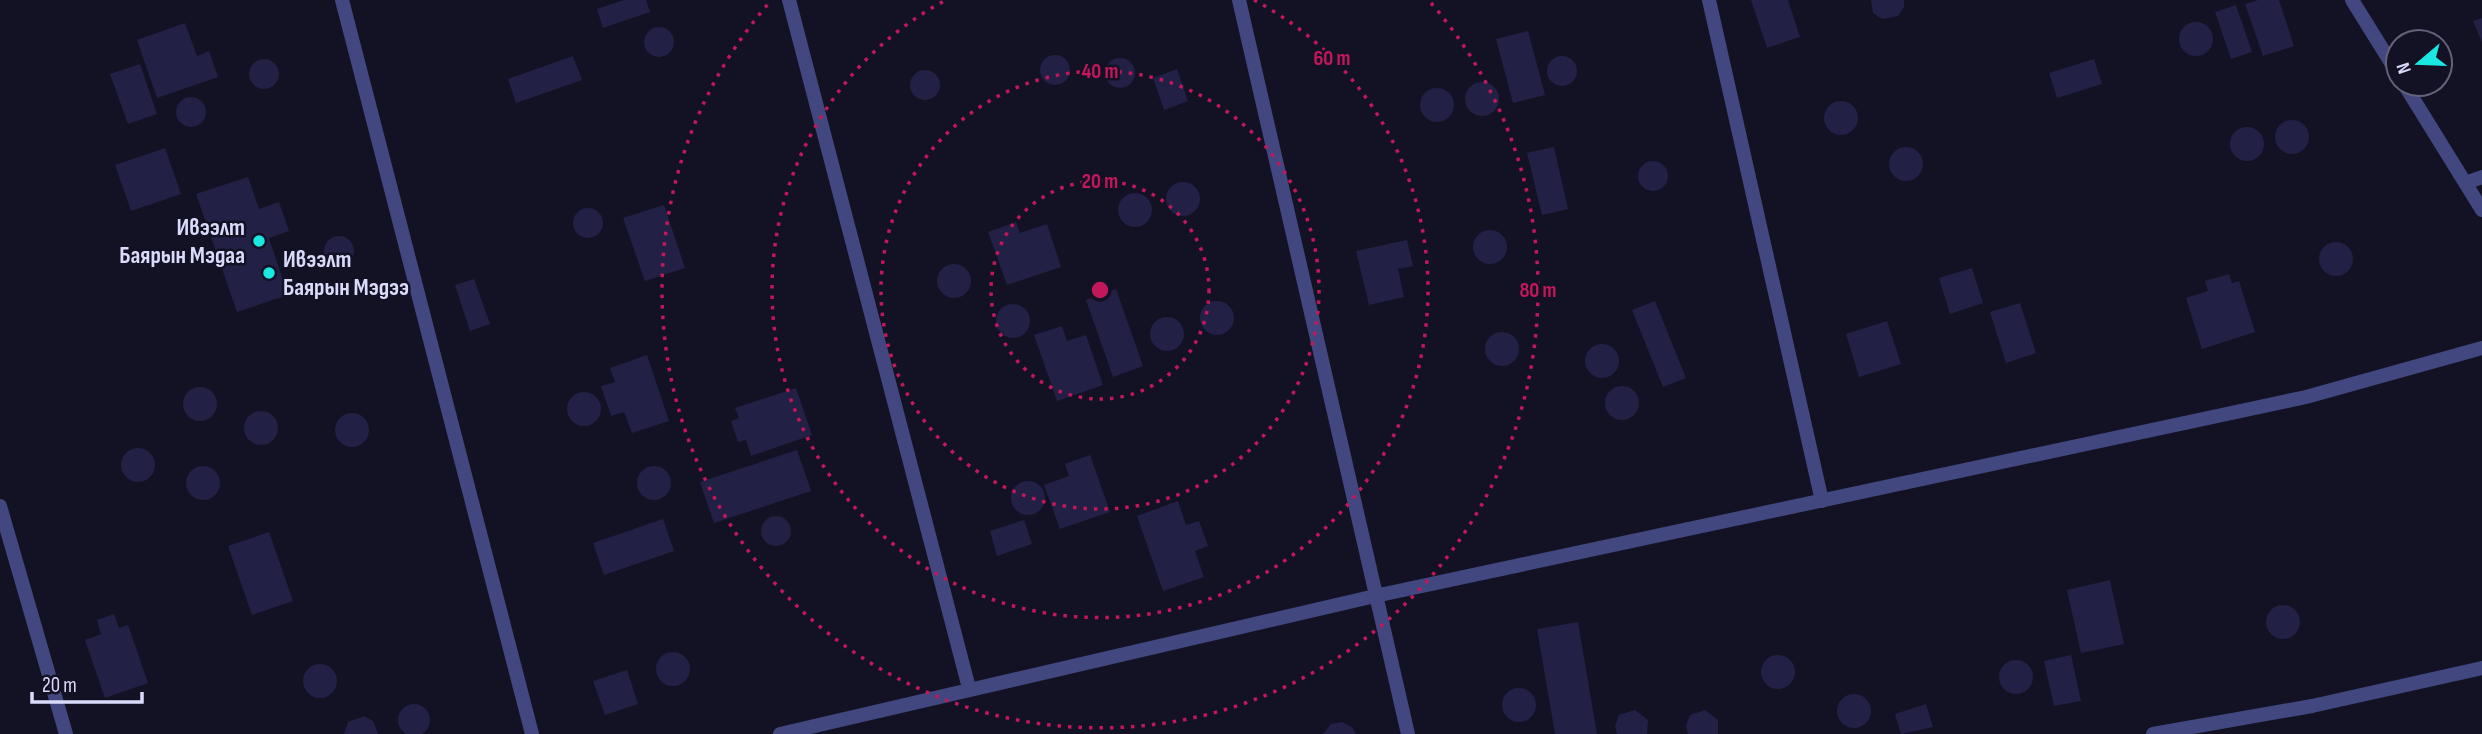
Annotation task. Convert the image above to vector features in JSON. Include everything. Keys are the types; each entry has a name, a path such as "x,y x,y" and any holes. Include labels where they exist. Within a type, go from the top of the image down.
{"street":[{"path":"342,0 532,734"},
{"path":"789,0 969,688"},
{"path":"1239,0 1408,734"},
{"path":"1709,0 1822,501"},
{"path":"2352,0 2384,51"},
{"path":"2413,98 2482,210"},
{"path":"2465,183 2482,177"},
{"path":"780,734 969,688 1375,596 2305,397 2482,348"},
{"path":"0,506 66,734"},
{"path":"2153,734 2312,706 2482,668"}],"building":[{"path":"624,0 646,0 650,12 603,28 597,9"},
{"path":"1751,0 1788,0 1800,37 1767,48"},
{"path":"1871,0 1904,0 1904,7 1898,16 1882,19 1873,13"},
{"path":"2258,0 2279,0 2294,46 2263,56 2245,4"},
{"path":"2236,5 2252,52 2231,59 2215,12"},
{"path":"2482,18 2482,42 2473,21"},
{"path":"2196,22 2208,27 2213,39 2208,51 2196,56 2184,51 2179,39 2184,27"},
{"path":"185,23 197,56 209,51 218,77 157,98 137,40"},
{"path":"659,27 670,31 674,42 670,53 659,57 648,53 644,42 648,31"},
{"path":"1528,31 1545,95 1513,103 1496,39"},
{"path":"1055,55 1066,59 1070,70 1066,81 1055,85 1044,81 1040,70 1044,59"},
{"path":"573,56 582,80 516,103 508,79"},
{"path":"1562,56 1573,60 1577,71 1573,82 1562,86 1551,82 1547,71 1551,60"},
{"path":"1120,58 1131,62 1135,73 1131,84 1120,88 1109,84 1105,73 1109,62"},
{"path":"264,59 275,63 279,74 275,85 264,89 253,85 249,74 253,63"},
{"path":"2094,59 2102,84 2057,98 2049,73"},
{"path":"140,64 157,114 128,124 110,74"},
{"path":"1177,69 1188,101 1164,110 1153,78"},
{"path":"925,70 936,74 940,85 936,96 925,100 914,96 910,85 914,74"},
{"path":"1482,82 1494,87 1499,99 1494,111 1482,116 1470,111 1465,99 1470,87"},
{"path":"1437,88 1449,93 1454,105 1449,117 1437,122 1425,117 1420,105 1425,93"},
{"path":"191,97 197,98 205,106 205,118 197,126 191,127 185,126 177,118 176,112 177,106 185,98"},
{"path":"1841,101 1853,106 1858,118 1853,130 1841,135 1829,130 1824,118 1829,106"},
{"path":"2292,120 2304,125 2309,137 2304,149 2292,154 2280,149 2275,137 2280,125"},
{"path":"2247,127 2259,132 2264,144 2259,156 2247,161 2235,156 2230,144 2235,132"},
{"path":"1554,147 1568,209 1542,215 1527,153"},
{"path":"1906,147 1918,152 1923,164 1918,176 1906,181 1894,176 1889,164 1894,152"},
{"path":"165,148 181,194 131,211 115,165"},
{"path":"1653,161 1664,165 1668,176 1664,187 1653,191 1642,187 1638,176 1642,165"},
{"path":"248,177 259,209 279,202 289,231 269,238 288,295 237,312 196,194"},
{"path":"1183,182 1195,187 1200,199 1195,211 1183,216 1171,211 1166,199 1171,187"},
{"path":"1135,193 1147,198 1152,210 1147,222 1135,227 1123,222 1118,210 1123,198"},
{"path":"664,205 685,268 645,281 623,218"},
{"path":"588,208 599,212 603,223 599,234 588,238 577,234 573,223 577,212"},
{"path":"1016,222 1020,233 1047,224 1061,267 1007,285 988,232"},
{"path":"1490,230 1502,235 1507,247 1502,259 1490,264 1478,259 1473,247 1478,235"},
{"path":"339,236 350,240 354,251 350,262 339,266 328,262 324,251 328,240"},
{"path":"1407,240 1413,266 1398,269 1404,297 1369,305 1356,251"},
{"path":"2336,242 2348,247 2353,259 2348,271 2336,276 2324,271 2319,259 2324,247"},
{"path":"954,264 966,269 971,281 966,293 954,298 942,293 937,281 942,269"},
{"path":"1972,268 1983,303 1950,314 1939,278"},
{"path":"2229,274 2232,283 2239,281 2255,332 2202,349 2186,298 2208,291 2205,281"},
{"path":"474,279 490,324 470,331 455,285"},
{"path":"1116,289 1143,366 1113,377 1086,300"},
{"path":"1217,301 1229,306 1234,318 1229,330 1217,335 1205,330 1200,318 1205,306"},
{"path":"1655,301 1686,378 1663,387 1632,310"},
{"path":"2020,303 2036,353 2006,363 1990,312"},
{"path":"1013,304 1025,309 1030,321 1025,333 1013,338 1001,333 996,321 1001,309"},
{"path":"1167,317 1179,322 1184,334 1179,346 1167,351 1155,346 1150,334 1155,322"},
{"path":"1887,321 1901,364 1859,377 1846,334"},
{"path":"1062,326 1067,341 1086,335 1103,385 1057,401 1034,335"},
{"path":"1502,332 1514,337 1519,349 1514,361 1502,366 1490,361 1485,349 1490,337"},
{"path":"1602,344 1614,349 1619,361 1614,373 1602,378 1590,373 1585,361 1590,349"},
{"path":"647,355 669,421 632,433 624,412 611,416 601,386 615,382 610,368"},
{"path":"1622,386 1634,391 1639,403 1634,415 1622,420 1610,415 1605,403 1610,391"},
{"path":"200,387 212,392 217,404 212,416 200,421 188,416 183,404 188,392"},
{"path":"796,388 812,435 751,456 746,440 738,442 731,421 739,418 735,408"},
{"path":"584,392 596,397 601,409 596,421 584,426 572,421 567,409 572,397"},
{"path":"261,411 273,416 278,428 273,440 261,445 249,440 244,428 249,416"},
{"path":"352,413 364,418 369,430 364,442 352,447 340,442 335,430 340,418"},
{"path":"138,448 150,453 155,465 150,477 138,482 126,477 121,465 126,453"},
{"path":"797,450 811,491 714,523 700,482"},
{"path":"1090,455 1110,512 1060,529 1044,485 1069,476 1065,464"},
{"path":"203,466 215,471 220,483 215,495 203,500 191,495 186,483 191,471"},
{"path":"654,466 666,471 671,483 666,495 654,500 642,495 637,483 642,471"},
{"path":"1028,481 1040,486 1045,498 1040,510 1028,515 1016,510 1011,498 1016,486"},
{"path":"1178,501 1186,525 1199,521 1208,546 1195,551 1204,577 1163,591 1137,516"},
{"path":"776,516 787,520 791,531 787,542 776,546 765,542 761,531 765,520"},
{"path":"663,519 674,551 604,575 593,543"},
{"path":"1024,520 1032,544 997,556 990,531"},
{"path":"269,532 293,601 252,615 228,546"},
{"path":"2110,580 2124,644 2081,653 2067,590"},
{"path":"2283,605 2295,610 2300,622 2295,634 2283,639 2271,634 2266,622 2271,610"},
{"path":"114,614 119,628 128,625 148,683 105,698 85,640 101,634 97,620"},
{"path":"1578,622 1597,734 1555,734 1537,629"},
{"path":"673,652 685,657 690,669 685,681 673,686 661,681 656,669 661,657"},
{"path":"1778,655 1790,660 1795,672 1790,684 1778,689 1766,684 1761,672 1766,660"},
{"path":"2071,655 2081,701 2054,706 2044,661"},
{"path":"2016,660 2028,665 2033,677 2028,689 2016,694 2004,689 1999,677 2004,665"},
{"path":"320,664 332,669 337,681 332,693 320,698 308,693 303,681 308,669"},
{"path":"627,670 638,704 605,715 593,681"},
{"path":"1519,688 1531,693 1536,705 1531,717 1519,722 1507,717 1502,705 1507,693"},
{"path":"1854,694 1866,699 1871,711 1866,723 1854,728 1842,723 1837,711 1842,699"},
{"path":"414,704 425,709 430,720 425,731 414,736 403,731 398,720 403,709"},
{"path":"1926,704 1933,727 1901,734 1895,714"},
{"path":"1635,710 1648,720 1647,734 1617,734 1615,726 1619,715"},
{"path":"1705,710 1718,720 1718,734 1688,734 1686,726 1690,715"},
{"path":"364,716 373,721 378,734 344,734 348,722"},
{"path":"1342,722 1352,727 1356,734 1323,734 1331,724"}],"place":[{"name":"Ивээлт Баярын Мэдаа","path":"259,241"},
{"name":"Ивээлт Баярын Мэдээ","path":"269,273"}]}
